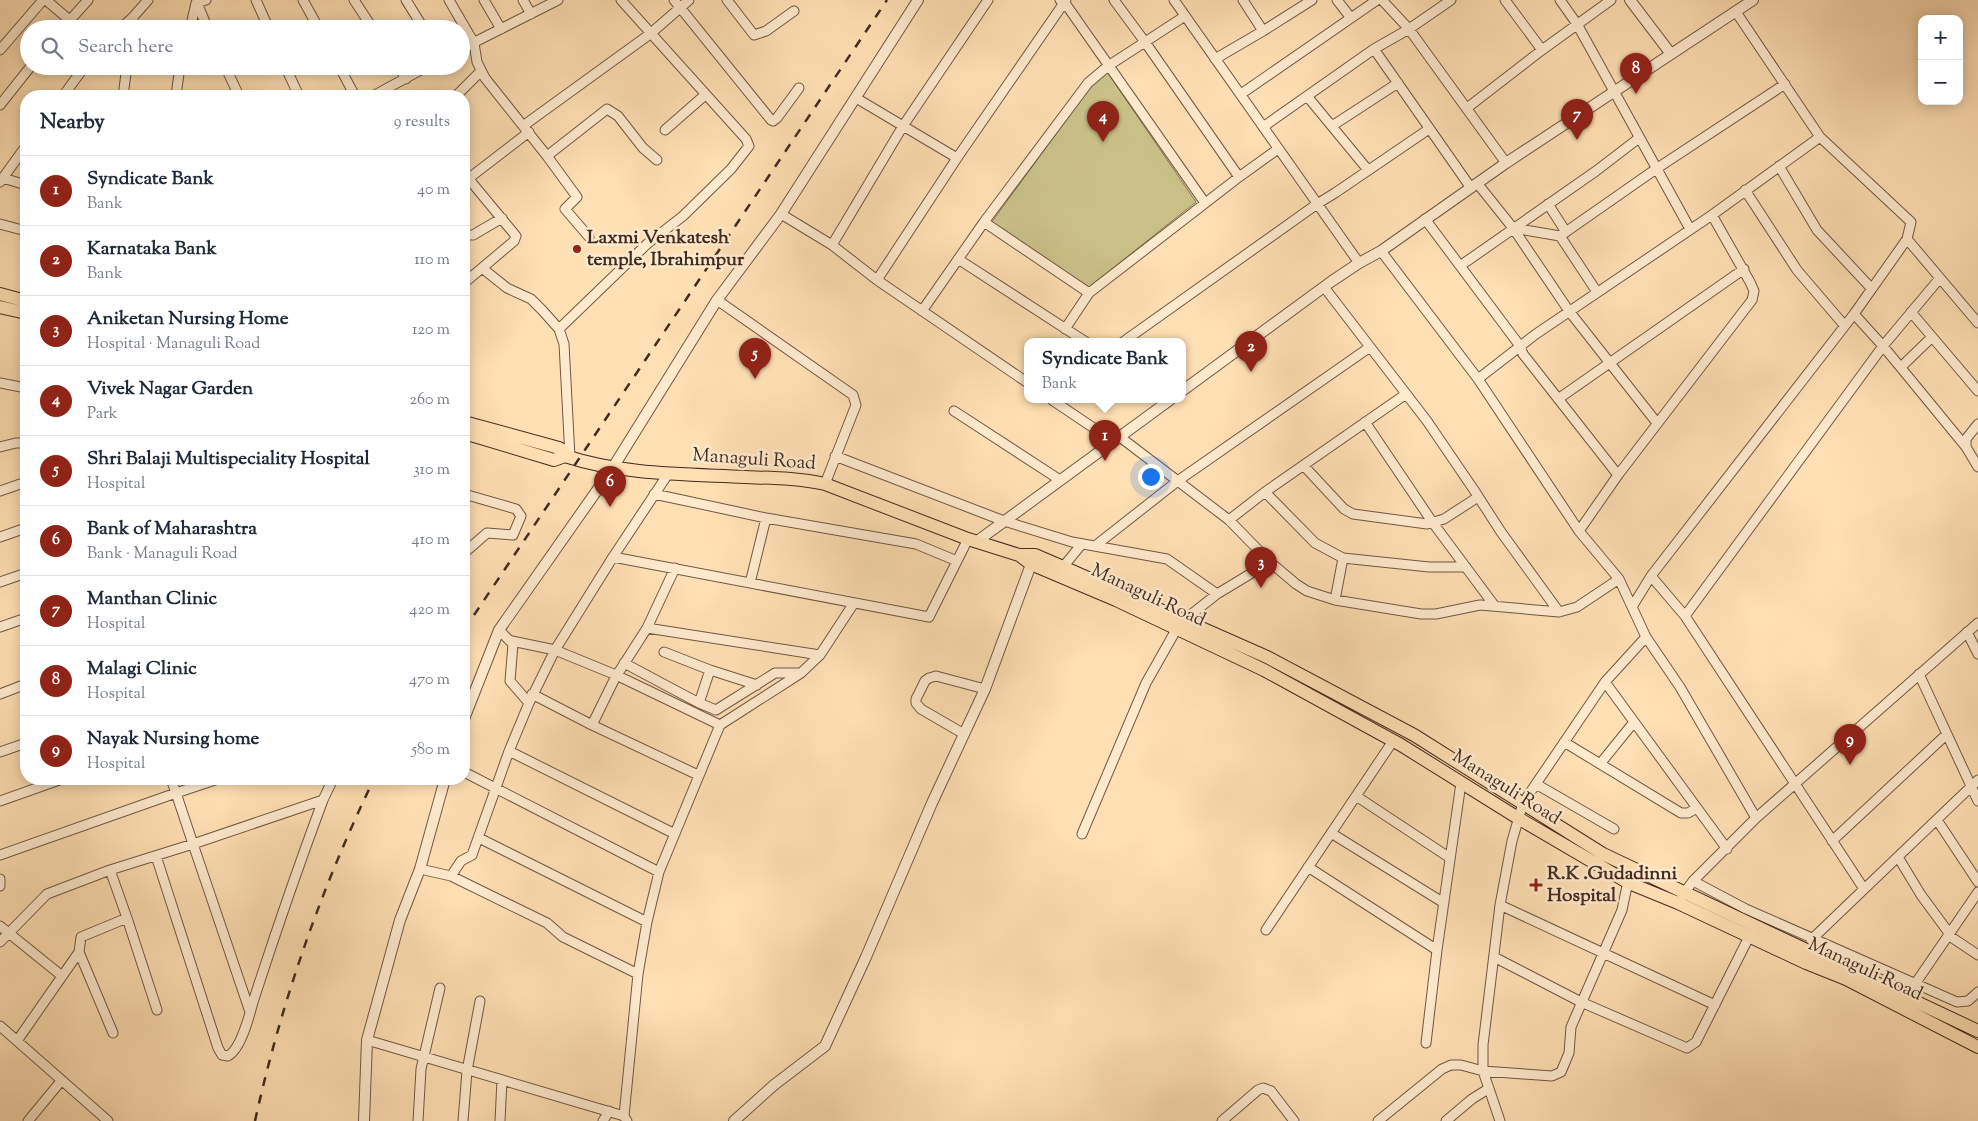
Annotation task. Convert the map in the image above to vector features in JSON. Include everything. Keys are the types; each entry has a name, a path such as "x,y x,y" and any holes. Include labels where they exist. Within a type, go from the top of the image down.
{"main road":[{"path":"0,294 20,299"},
{"path":"0,306 20,312"},
{"name":"Managuli Road","path":"470,424 559,448 568,456"},
{"name":"Managuli Road","path":"470,435 554,460 568,456 612,469 668,474 803,479 825,484 972,540 1033,560 1116,600 1267,658 1399,726 1603,854 1631,867 1681,898 1807,957 1978,1031"},
{"name":"Managuli Road","path":"1033,560 1063,567 1180,625 1393,741 1518,818 1628,882 1681,898"},
{"name":"Managuli Road","path":"1848,975 1978,1047"}],"street":[{"path":"27,20 45,0 70,19 88,0"},
{"path":"130,20 148,0"},
{"path":"195,2 206,0"},
{"path":"256,0 265,20"},
{"path":"304,0 314,20"},
{"path":"354,0 367,20"},
{"path":"406,0 418,20"},
{"path":"449,0 461,20"},
{"path":"484,0 501,29"},
{"path":"523,0 531,14"},
{"path":"470,44 558,0"},
{"path":"559,329 647,244 690,209 731,169 749,146 746,139 620,0"},
{"path":"470,177 526,129 650,34 677,4 689,0"},
{"path":"727,0 754,35 766,30 794,11"},
{"path":"470,703 498,630 612,469 717,300 781,214 918,0"},
{"path":"832,245 903,126 988,0"},
{"path":"1114,0 1239,177"},
{"path":"1174,0 1359,263"},
{"path":"1243,0 1263,31"},
{"path":"1215,59 1263,31 1298,3 1312,0"},
{"path":"1338,0 1350,18"},
{"path":"1241,94 1377,0"},
{"path":"1382,0 1409,29 1506,163"},
{"path":"1263,127 1374,49 1409,29 1451,0"},
{"path":"1505,0 1542,50"},
{"path":"1560,0 1577,24 1690,229"},
{"path":"1468,108 1542,50 1611,0"},
{"path":"1630,0 1671,54"},
{"path":"877,280 1064,1 1205,203"},
{"path":"1186,388 1324,287 1359,263 1381,251 1506,163 1736,12 1749,1"},
{"path":"192,20 195,2"},
{"path":"195,2 204,20"},
{"path":"677,4 770,120 774,121 777,118 799,88"},
{"path":"1632,607 1651,576 1854,314 1907,239 1911,222 1820,136 1736,12"},
{"path":"922,311 984,222 1088,83 1108,66 1185,16"},
{"path":"0,50 20,28"},
{"path":"470,35 474,42 476,58 481,70 577,198 565,210 589,236"},
{"path":"1374,49 1429,129 1474,186 1513,228 1569,311 1657,423"},
{"path":"462,90 481,70"},
{"path":"0,105 24,75"},
{"path":"67,90 78,75"},
{"path":"124,90 126,75"},
{"path":"177,90 178,75"},
{"path":"229,75 236,90"},
{"path":"289,75 296,90"},
{"path":"344,75 352,90"},
{"path":"404,75 406,79"},
{"path":"385,90 413,75"},
{"path":"1330,124 1338,122 1398,83"},
{"path":"1513,228 1563,234 1656,169 1785,84"},
{"path":"665,130 705,94"},
{"path":"1307,96 1368,170"},
{"path":"856,98 957,158"},
{"path":"547,156 607,108 618,116 643,148 657,160"},
{"path":"1129,338 1317,204 1429,129"},
{"path":"1478,379 1569,311 1712,215 1820,136"},
{"path":"1460,266 1596,172 1639,138"},
{"path":"1065,329 1089,293 1278,149"},
{"path":"20,154 2,180 20,184"},
{"path":"1779,166 1817,230 1872,288"},
{"path":"470,184 515,233 514,241 470,278"},
{"path":"1745,190 1797,270 1844,325"},
{"path":"1548,204 1597,292"},
{"path":"781,214 832,245 877,280 1024,380"},
{"path":"1579,530 1657,423 1752,300 1754,291 1744,269 1712,215"},
{"path":"470,235 502,218"},
{"path":"1425,219 1520,346 1523,354 1618,475"},
{"path":"984,222 1089,293"},
{"path":"0,224 20,229"},
{"path":"1907,239 1978,323"},
{"path":"1381,251 1478,379 1579,530 1618,579 1646,637 1690,704 1756,818"},
{"path":"958,259 1080,338"},
{"path":"482,268 506,288 531,299 559,329 564,344 568,456"},
{"path":"1558,399 1744,269"},
{"path":"1685,616 1883,346 1940,278"},
{"path":"1324,287 1427,421 1501,532 1559,612"},
{"path":"717,300 853,395 856,404 825,484"},
{"path":"1911,312 1978,391"},
{"path":"1854,314 1901,367 1966,447 1978,467"},
{"path":"1901,367 1932,337"},
{"path":"1095,546 1179,480 1370,347"},
{"path":"0,383 20,387"},
{"path":"1228,520 1406,394"},
{"path":"1057,403 1179,480 1228,520 1270,562 1307,591 1334,600 1421,614 1436,614 1472,606 1494,605 1559,612 1577,607 1618,579"},
{"path":"613,557 928,617 957,561 972,540 1004,521 1166,403"},
{"path":"954,411 1060,480"},
{"path":"1365,422 1433,523 1494,605"},
{"path":"1966,447 1966,439 1978,424"},
{"path":"0,447 20,443"},
{"path":"835,456 1004,521 1081,545 1167,559 1218,594"},
{"path":"1304,466 1344,509 1353,514 1421,524 1433,523 1478,496"},
{"path":"451,876 461,861 472,855 509,751 531,698 556,650 613,557 668,474"},
{"path":"0,491 20,484"},
{"path":"1265,492 1315,543 1343,558 1429,567 1466,567"},
{"path":"654,494 766,518 916,544 957,561"},
{"path":"470,496 516,510 521,516 513,535 487,533 470,548"},
{"path":"750,583 766,518"},
{"path":"0,538 20,530"},
{"path":"1063,567 1081,545"},
{"path":"1334,600 1343,558"},
{"path":"734,1121 774,1085 825,1046 932,803 985,689 1033,560"},
{"path":"1082,834 1146,683 1180,625 1218,594 1270,562"},
{"path":"592,725 616,675 647,628 675,568"},
{"path":"0,582 20,575"},
{"path":"1651,576 1685,616 1864,889"},
{"path":"367,1040 467,1071 609,1111 625,1118 638,974 647,922 659,872 720,725 801,673 820,655 854,603"},
{"path":"0,627 20,620"},
{"path":"1681,898 1693,881 1756,818 1978,623"},
{"path":"647,628 820,655"},
{"path":"498,630 512,641 556,650 616,675 720,725"},
{"path":"1967,632 1978,654"},
{"path":"1500,1121 1483,1071 1483,1045 1500,905 1518,818 1523,803 1605,682 1646,637"},
{"path":"512,641 510,681 531,698 698,775"},
{"path":"664,652 710,670 757,685"},
{"path":"624,664 713,709 718,709 775,673 801,673"},
{"path":"698,703 710,670"},
{"path":"1919,674 1978,801"},
{"path":"964,734 921,709 916,703 916,699 925,681 936,676 985,689"},
{"path":"1605,682 1727,849"},
{"path":"0,694 20,686"},
{"path":"1600,764 1634,722"},
{"path":"1832,841 1947,734"},
{"path":"1266,930 1393,741"},
{"path":"1564,742 1681,813 1688,813 1697,808"},
{"path":"0,752 20,745"},
{"path":"509,751 675,834"},
{"path":"470,775 659,872"},
{"path":"1807,957 1811,938 1978,780"},
{"path":"1426,1043 1461,782"},
{"path":"1536,784 1614,829"},
{"path":"0,801 45,785"},
{"path":"173,785 250,1012"},
{"path":"0,855 200,785"},
{"path":"156,856 206,1014 222,1055 228,1056 236,1049 250,1012 280,917 330,785"},
{"path":"364,1121 367,1040 400,920 420,869 443,785"},
{"path":"1356,796 1450,858"},
{"path":"0,942 46,894 110,870 323,800"},
{"path":"1937,820 1978,882"},
{"path":"1331,833 1444,903"},
{"path":"478,838 647,922"},
{"path":"1898,857 1949,934 1978,955"},
{"path":"1308,867 1437,950"},
{"path":"1378,1121 1442,1069 1451,1065 1462,1065 1483,1071 1552,1076 1562,1072 1569,1053 1571,1027 1580,1002 1622,910 1631,867"},
{"path":"420,869 451,876 547,923 563,937 638,974"},
{"path":"110,870 157,1010"},
{"path":"0,879 0,886"},
{"path":"1693,881 1746,908 1958,1002 1968,1000 1978,992"},
{"path":"1915,984 1978,892"},
{"path":"1500,905 1602,954 1714,1004"},
{"path":"16,1041 79,952 82,936 127,918"},
{"path":"0,926 62,976"},
{"path":"1494,957 1580,1002 1686,1048 1696,1042 1752,931"},
{"path":"79,952 113,1033"},
{"path":"418,1121 423,1057 440,988"},
{"path":"462,1121 467,1071 480,1001"},
{"path":"0,1026 108,1121"},
{"path":"28,1121 61,1080"},
{"path":"500,1121 502,1080"},
{"path":"1222,1121 1258,1090 1263,1088 1271,1091 1292,1120"},
{"path":"1446,1121 1472,1099 1488,1089"},
{"path":"603,1121 609,1111"}],"shaded area":[{"path":"1107,72 1196,202 1089,287 991,223 1094,82"}],"railway":[{"path":"470,621 887,0"},
{"path":"255,1121 277,1033 304,947 337,862 371,785"}],"place":[{"name":"Malagi Clinic","path":"1636,94"},
{"name":"Manthan Clinic","path":"1577,140"},
{"name":"Vivek Nagar Garden","path":"1103,142"},
{"name":"Laxmi Venkatesh temple, Ibrahimpur","path":"577,249"},
{"name":"Karnataka Bank","path":"1251,372"},
{"name":"Shri Balaji Multispeciality Hospital","path":"755,379"},
{"name":"Syndicate Bank","path":"1105,461"},
{"name":"Bank of Maharashtra","path":"610,507"},
{"name":"Aniketan Nursing Home","path":"1261,588"},
{"name":"Nayak Nursing home","path":"1850,765"},
{"name":"R.K .Gudadinni Hospital","path":"1536,885"}]}
